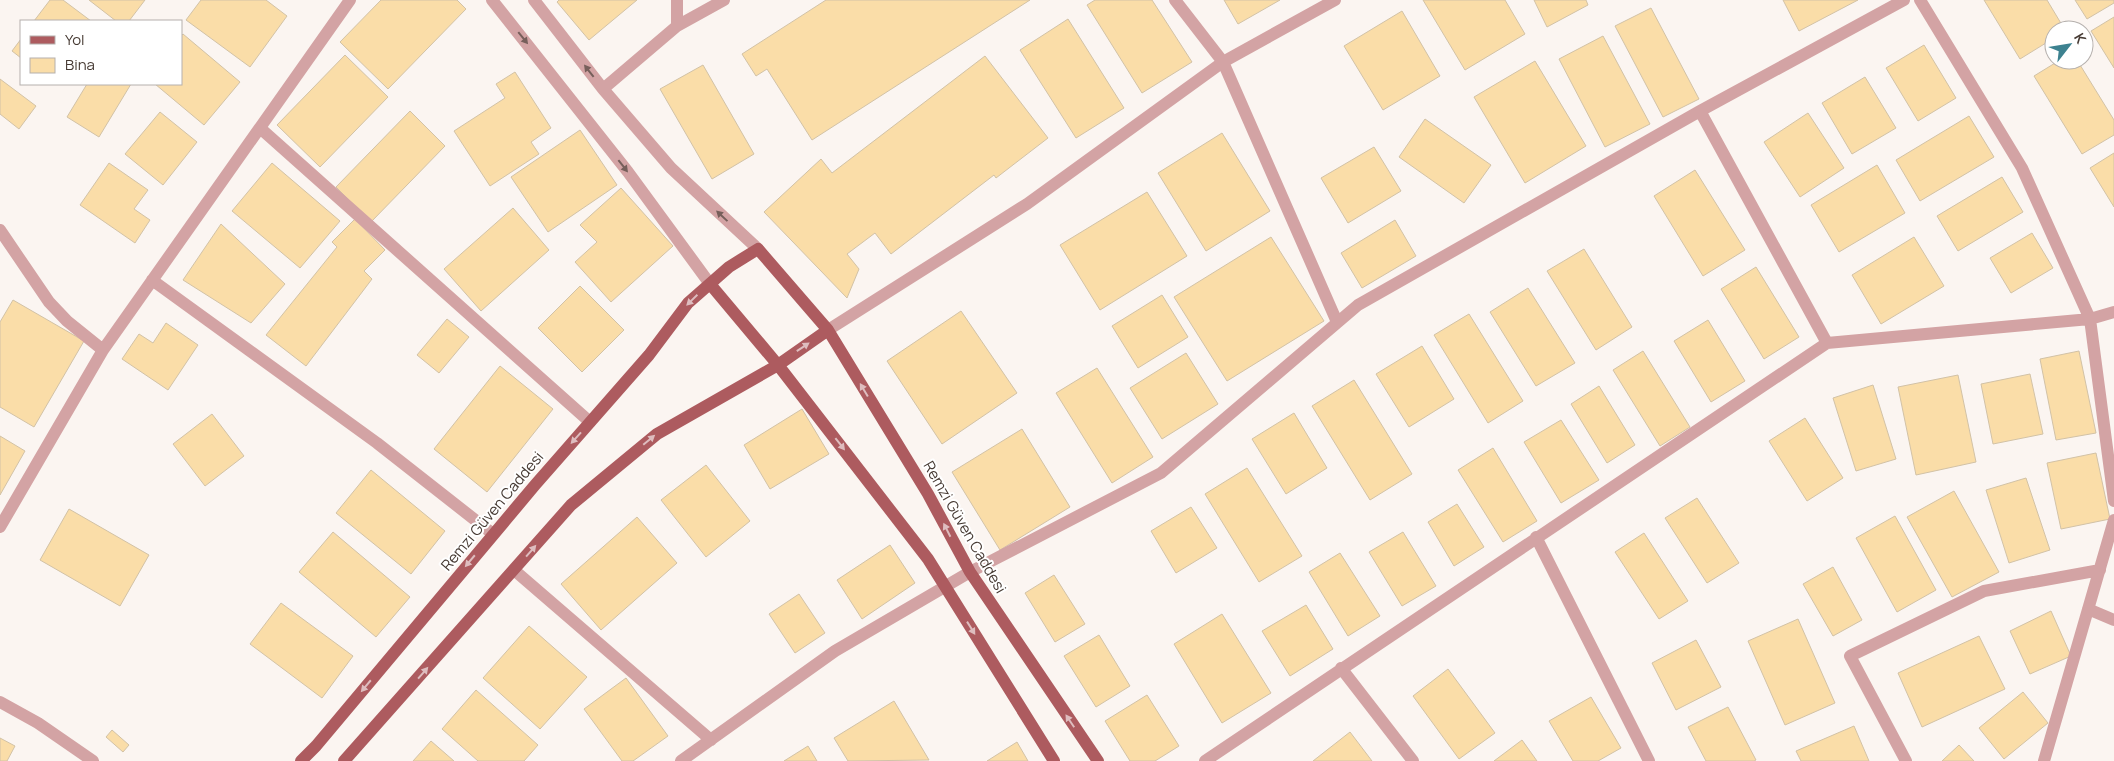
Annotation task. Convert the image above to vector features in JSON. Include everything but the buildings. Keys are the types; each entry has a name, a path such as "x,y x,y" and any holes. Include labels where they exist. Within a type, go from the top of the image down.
{"main road":[{"name":"Remzi Güven Caddesi","path":"302,761 493,534 649,355 688,303 729,268 758,249 828,330 928,494 970,572 1098,761"},
{"path":"710,284 778,365 928,559 1054,761"},
{"path":"344,761 571,505 657,434 778,365 828,330"}],"street":[{"path":"0,527 103,350 350,0"},
{"path":"492,0 622,164 710,284"},
{"path":"534,0 603,89 671,168 758,249"},
{"path":"677,0 677,26"},
{"path":"603,89 677,26 724,0"},
{"path":"1175,0 1223,62 1337,322"},
{"path":"828,330 1027,204 1223,62 1335,0"},
{"path":"681,761 836,651 970,572 1161,473 1358,304 1700,110 1904,0"},
{"path":"1920,0 2022,168 2090,320 2114,501"},
{"path":"1700,110 1827,343"},
{"path":"260,128 590,422"},
{"path":"0,230 49,302 67,321 103,350"},
{"path":"152,280 377,443 493,534"},
{"path":"1205,761 1827,343 2090,320 2114,312"},
{"path":"2044,761 2114,520"},
{"path":"1536,537 1649,761"},
{"path":"514,570 711,740"},
{"path":"1906,761 1850,656 1984,591 2100,570"},
{"path":"2088,609 2114,620"},
{"path":"1341,668 1413,761"},
{"path":"0,702 38,723 94,761"}]}
